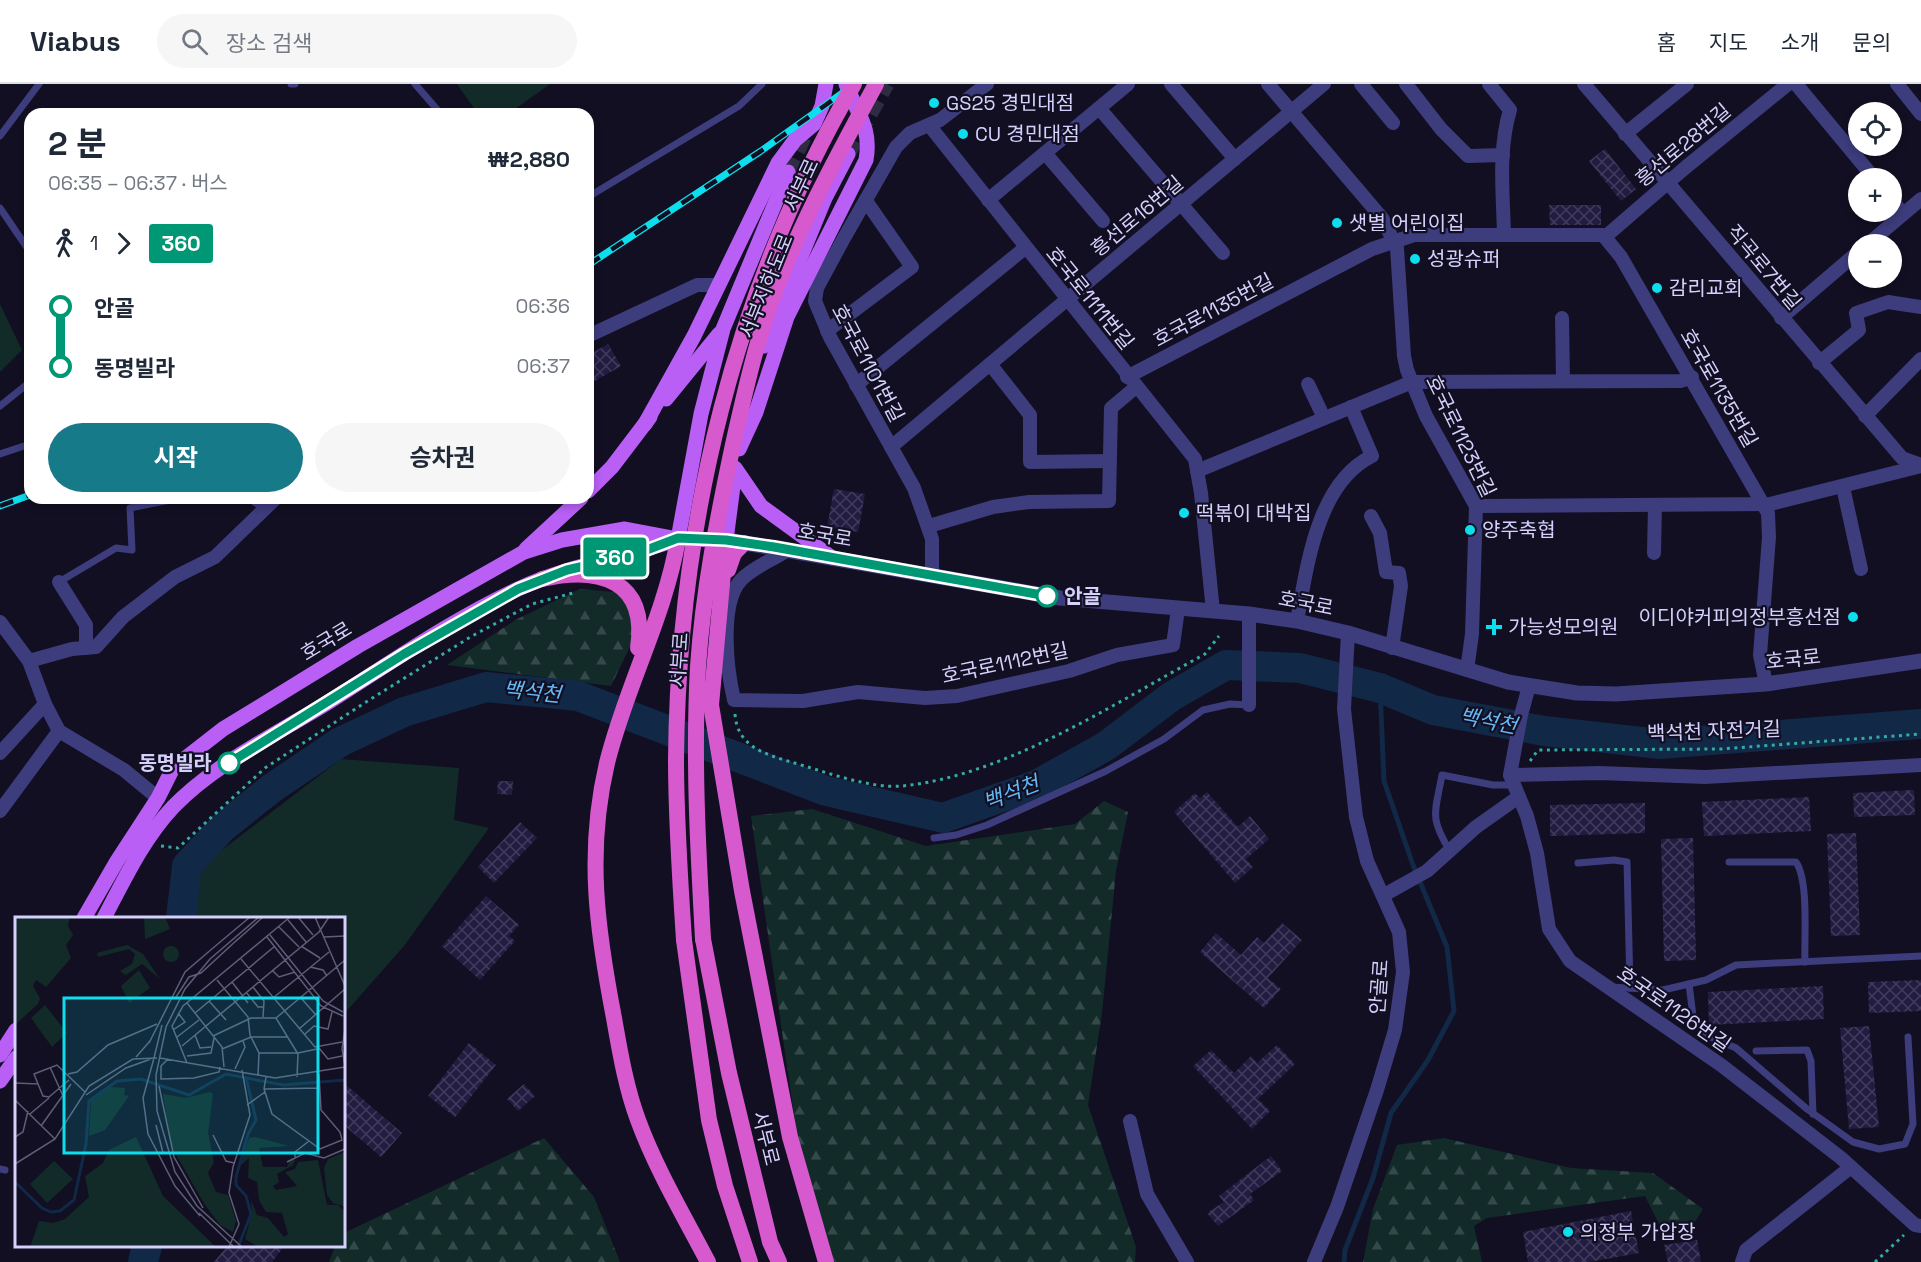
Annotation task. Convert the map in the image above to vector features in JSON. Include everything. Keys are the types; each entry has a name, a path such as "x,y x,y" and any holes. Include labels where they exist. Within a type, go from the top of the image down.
{"highway":[{"name":"서부로","path":"750,1262 725,1186 709,1120 684,940 676,759 686,592 704,484 730,370 753,298 786,217 854,84"},
{"name":"서부로","path":"779,1262 770,1242 729,1073 703,939 696,763 699,667 706,598 721,499 748,377 769,308 822,187 876,84"},
{"path":"678,538 667,591 616,730 599,801 594,842 596,899 601,952 620,1053 637,1119 708,1262"},
{"path":"726,540 711,705 731,826 790,1137 826,1262"},
{"path":"722,597 730,562 744,543"},
{"path":"542,579 570,573 587,574 603,577 622,590 636,608 641,628 634,678"}],"main road":[{"path":"814,124 822,106 826,84"},
{"path":"726,540 738,444 756,412 786,317 866,160 864,120 846,84"},
{"path":"645,424 719,285 751,214 778,163 795,140 814,124 829,120 844,122 866,141"},
{"name":"서부지하도로","path":"738,444 753,377 784,294 825,198 848,154"},
{"name":"서부지하도로","path":"723,329 788,172"},
{"path":"594,485 612,467 723,329"},
{"path":"678,538 701,414 723,329"},
{"path":"735,468 760,506 831,557"},
{"path":"524,552 575,504"},
{"name":"호국로","path":"85,917 117,861 158,798 172,768 223,729 358,646 524,552 562,540 625,529 678,538 726,540"},
{"name":"호국로","path":"105,917 151,833 172,808 204,780 472,614 542,579 602,559 636,554 678,538"},
{"path":"0,1055 15,1032"},
{"path":"0,1081 15,1059"}],"street":[{"name":"호국로1101번길","path":"932,576 932,539 914,488 827,332 815,301 817,288 896,147 910,133 929,125 965,103 987,84"},
{"path":"988,200 1128,84"},
{"path":"1171,84 1234,159"},
{"name":"호국로1123번길","path":"1268,84 1382,218 1394,242 1404,356 1412,382 1426,416 1476,506 1472,634 1467,670"},
{"name":"흥선로16번길","path":"891,447 1324,84"},
{"path":"1361,84 1393,123"},
{"path":"1406,84 1441,129 1468,156 1503,155"},
{"path":"1489,84 1510,110 1505,129 1503,155 1504,234"},
{"name":"직곡로7번길","path":"1584,84 1902,458 1921,466"},
{"path":"1625,134 1687,84"},
{"name":"흥선로28번길","path":"1605,237 1788,84"},
{"path":"1796,84 1866,168"},
{"path":"1897,84 1921,114"},
{"path":"1099,108 1223,253"},
{"name":"호국로1111번길","path":"929,125 1066,300 1195,459 1209,558 1213,611"},
{"path":"1045,153 1103,221"},
{"path":"1880,234 1921,199"},
{"path":"827,332 912,267 866,201"},
{"name":"호국로1135번길","path":"929,526 993,507 1020,503 1109,501 1111,408 1132,382 1372,249 1414,235 1587,233 1605,237 1621,257 1762,504 1769,523 1760,655 1766,684"},
{"path":"856,385 1025,248"},
{"path":"1781,318 1848,261"},
{"path":"594,333 696,285 719,285"},
{"path":"1819,363 1859,330 1857,313 1888,302 1921,307"},
{"path":"1562,318 1563,381"},
{"path":"1865,416 1921,359"},
{"path":"990,364 1030,415 1030,462 1110,461"},
{"path":"1197,471 1412,382 1681,381 1692,378"},
{"path":"1308,384 1324,418"},
{"path":"1297,621 1311,549 1335,488 1356,464 1372,456 1351,407"},
{"path":"1476,506 1762,504 1787,501 1921,466"},
{"path":"1843,487 1861,569"},
{"path":"30,661 72,649 96,647 123,618 175,577 215,557 270,504"},
{"path":"1654,553 1655,505"},
{"path":"1371,516 1380,533 1386,572 1399,573 1401,586 1392,648"},
{"name":"호국로","path":"726,540 1060,598 1249,614 1297,621 1348,633 1467,670 1529,686 1576,693 1616,694 1766,684 1921,662"},
{"path":"734,700 728,675 730,598 739,582 749,573 788,550"},
{"path":"59,582 86,625 86,648"},
{"name":"호국로1112번길","path":"734,700 803,701 858,692 925,698 982,692 1069,671 1117,655 1173,645 1178,609"},
{"path":"1249,614 1249,705"},
{"path":"0,622 30,661 45,704 58,730 124,770 158,798"},
{"name":"안골로","path":"1314,1262 1359,1145 1395,1030 1403,972 1399,932 1368,861 1356,817 1344,710 1348,633"},
{"path":"1384,896 1427,871 1450,851 1476,827 1515,779 1521,715 1529,686"},
{"path":"0,753 45,704"},
{"path":"0,811 58,730"},
{"path":"1515,779 1599,773 1705,777 1921,765"},
{"name":"호국로1126번길","path":"1515,779 1537,853 1550,929 1570,961 1721,1065 1851,1167 1918,1226"},
{"path":"1130,1121 1147,1194 1187,1262"},
{"path":"1742,1262 1746,1250 1851,1167"}],"lane":[{"path":"0,136 39,84"},
{"path":"414,84 436,108"},
{"path":"594,193 739,106 762,84"},
{"path":"0,208 24,243"},
{"path":"0,406 24,387"},
{"path":"0,454 24,446"},
{"path":"59,582 116,548 132,550 130,508 150,504"},
{"path":"257,504 265,509"},
{"path":"933,838 956,835 987,825 1086,781 1164,739 1203,710 1230,704 1249,705"},
{"path":"1450,851 1436,828 1435,815 1442,775 1493,785 1515,779"},
{"path":"1578,863 1614,860 1626,862 1630,988"},
{"path":"1729,862 1796,862 1800,868 1802,884 1805,962"},
{"path":"1607,986 1663,990 1706,980 1736,965 1921,956"},
{"path":"1689,984 1693,1016 1708,1036 1736,1048 1813,1114 1853,1142 1879,1149 1905,1144 1913,1124 1908,1036"},
{"path":"1756,1051 1807,1050 1811,1061 1813,1114"},
{"path":"1912,1113 1921,1112"}],"path":[{"path":"155,846 178,848 265,768 472,636 532,604 584,591"},
{"path":"734,700 735,725 744,742 768,755 830,774 901,786 998,762 1048,740 1205,654 1219,636"},
{"name":"백석천 자전거길","path":"1515,779 1538,750 1721,748 1921,734"},
{"path":"1875,1262 1918,1226"}],"green space":[{"path":"457,84 550,84 516,108 474,108"},
{"path":"0,304 22,350 0,372"},
{"path":"580,589 614,592 636,610 636,634 611,686 447,665 517,619"},
{"path":"341,759 459,768 454,820 489,828 404,946 345,1013 345,917 192,917 194,887 201,866"},
{"path":"1104,801 1128,812 1116,871 1102,1013 1088,1105 1136,1247 1135,1262 835,1262 807,1205 751,816 812,809 926,846 1075,824"},
{"path":"544,1138 594,1197 620,1262 329,1262 335,1247 345,1247 345,1233"},
{"path":"1444,1138 1571,1168 1653,1173 1703,1209 1691,1228 1664,1234 1645,1196 1487,1218 1474,1226 1482,1262 1363,1262 1373,1209 1397,1145"}],"building":[{"path":"1605,149 1636,189 1621,201 1589,161"},
{"path":"1549,205 1601,205 1601,225 1550,225"},
{"path":"608,344 621,366 594,382 594,352"},
{"path":"834,489 865,494 858,532 827,527"},
{"path":"498,781 513,781 512,795 497,794"},
{"path":"1914,790 1915,815 1854,817 1853,793"},
{"path":"1207,792 1238,827 1250,816 1269,839 1246,859 1253,867 1235,883 1174,812 1195,793 1200,798"},
{"path":"1809,797 1811,831 1704,836 1702,802"},
{"path":"1645,803 1645,833 1550,836 1550,805"},
{"path":"520,822 537,838 494,883 478,867"},
{"path":"1856,833 1860,935 1831,936 1827,834"},
{"path":"1693,838 1696,960 1664,961 1661,839"},
{"path":"486,896 519,925 509,936 515,941 480,980 442,946"},
{"path":"1282,923 1302,940 1268,978 1281,989 1264,1008 1200,952 1216,933 1241,955 1257,937 1264,943"},
{"path":"1921,980 1921,1011 1869,1013 1868,982"},
{"path":"1823,986 1824,1019 1709,1025 1708,992"},
{"path":"1869,1026 1879,1127 1849,1129 1840,1028"},
{"path":"469,1043 496,1065 455,1117 428,1096"},
{"path":"1277,1045 1295,1064 1258,1099 1270,1111 1252,1129 1193,1066 1211,1050 1234,1073 1251,1056 1257,1063"},
{"path":"345,1084 402,1133 381,1157 345,1126"},
{"path":"524,1084 535,1096 518,1111 507,1099"},
{"path":"1271,1156 1282,1171 1250,1194 1254,1200 1218,1226 1207,1213 1224,1202 1219,1196"},
{"path":"1631,1211 1639,1253 1589,1262 1528,1262 1523,1232"},
{"path":"1697,1240 1701,1262 1668,1262 1664,1245"},
{"path":"226,1247 283,1247 272,1262 214,1262"}],"waterway":[{"name":"백석천","path":"181,917 187,866 222,828 272,788 340,742 404,712 486,687 578,696 826,791 943,818 1036,785 1106,746 1172,696 1226,665 1300,668 1380,688 1433,710 1544,731 1660,744 1921,724"},
{"path":"1344,1262 1345,1250 1373,1178 1391,1113 1428,1060 1454,1011 1447,947 1413,865 1384,781 1380,688"},
{"name":"백석천","path":"143,1262 147,1247"}],"tunnel":[{"path":"848,154 887,84"},
{"path":"788,172 809,127"}],"railway":[{"path":"594,261 761,151 855,84"},
{"path":"0,506 24,497"}],"bus line":[{"name":"360","path":"229,763 404,654 518,589 567,570 602,559 636,554 678,538 726,540 774,547 997,589 1047,596"}],"place":[{"name":"GS25 경민대점","path":"934,103"},
{"name":"CU 경민대점","path":"963,134"},
{"name":"샛별 어린이집","path":"1337,223"},
{"name":"성광슈퍼","path":"1415,259"},
{"name":"감리교회","path":"1657,288"},
{"name":"떡볶이 대박집","path":"1184,513"},
{"name":"양주축협","path":"1470,530"},
{"name":"안골","path":"1047,596"},
{"name":"이디야커피의정부흥선점","path":"1853,617"},
{"name":"가능성모의원","path":"1494,627"},
{"name":"동명빌라","path":"229,763"},
{"name":"의정부 가압장","path":"1568,1232"}]}
